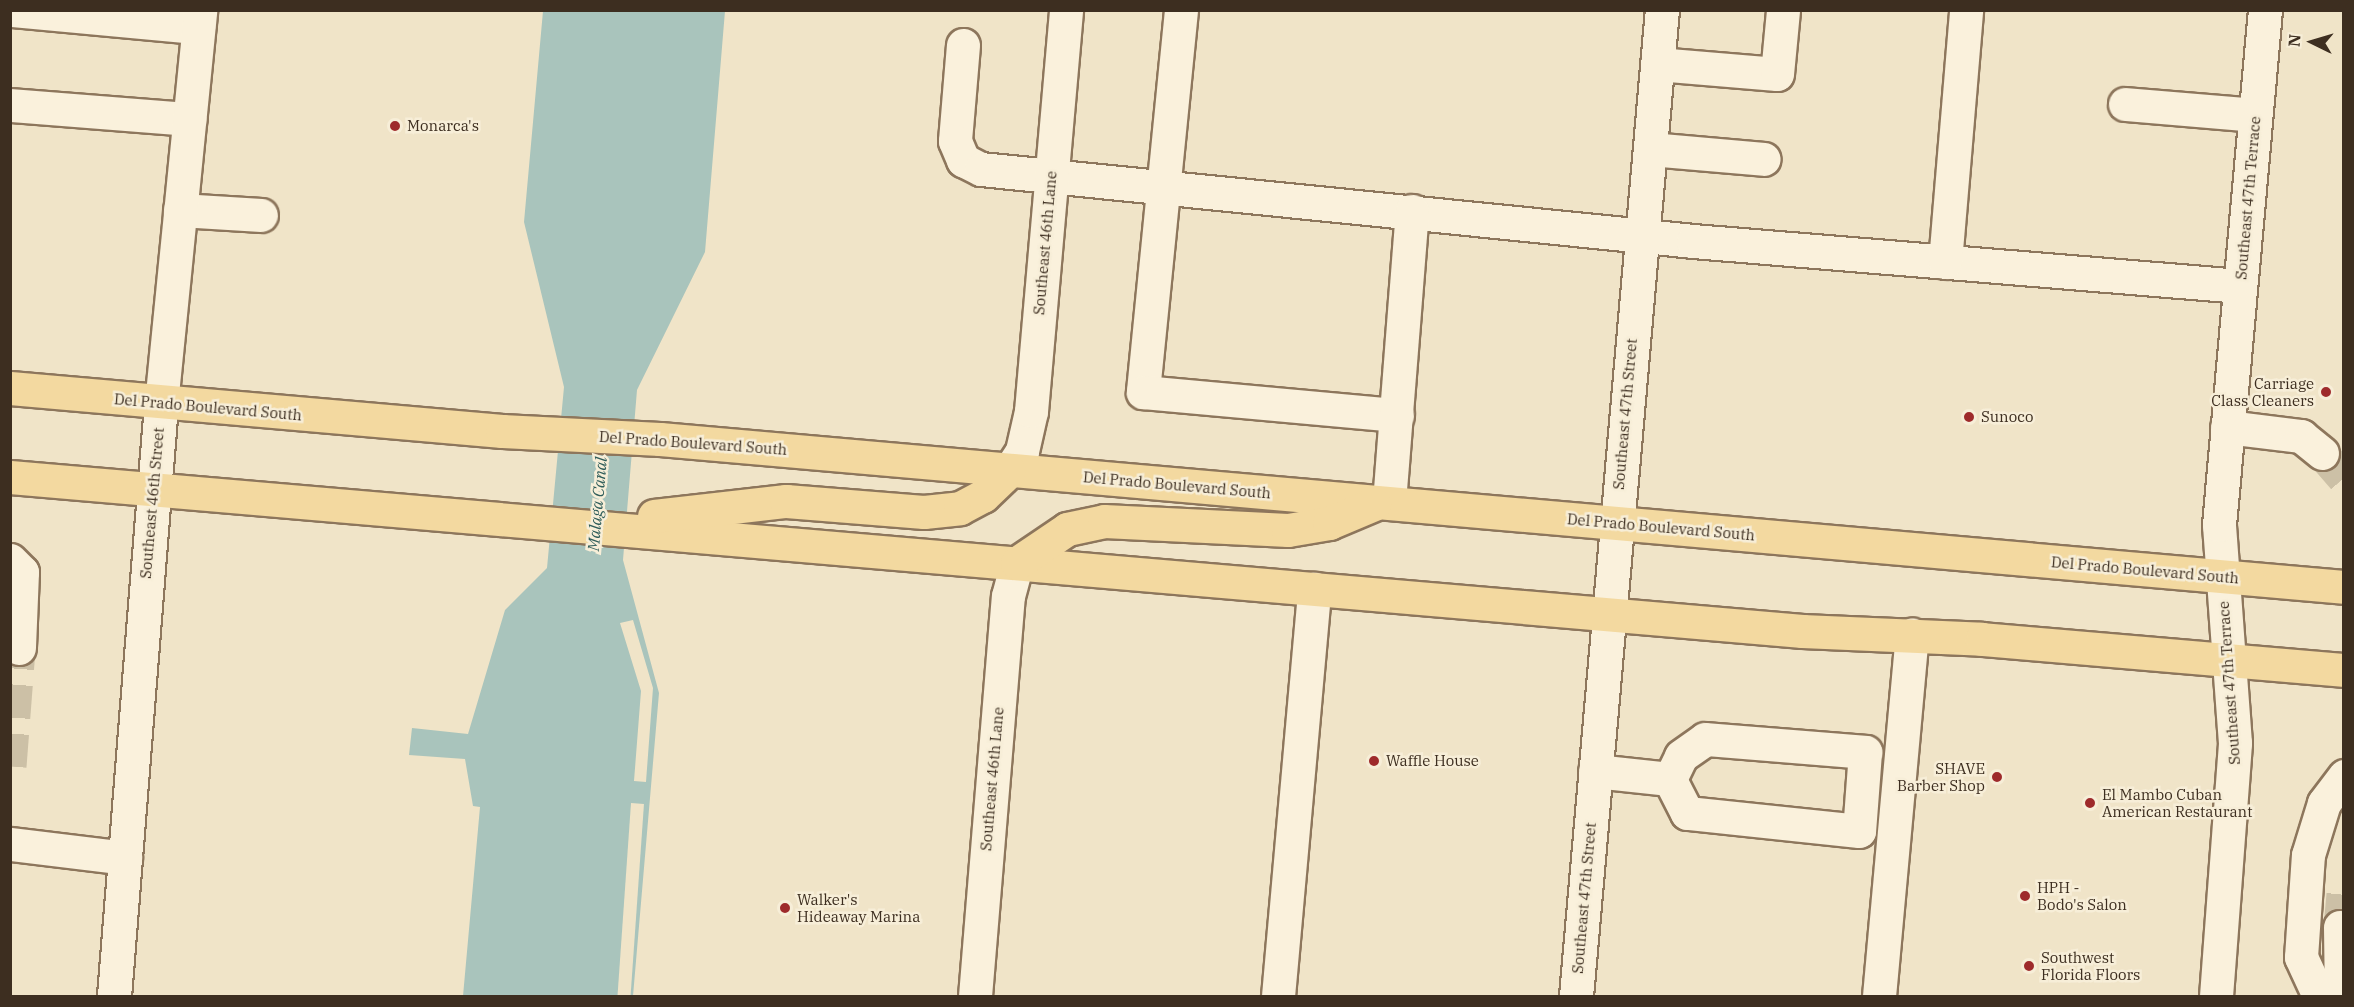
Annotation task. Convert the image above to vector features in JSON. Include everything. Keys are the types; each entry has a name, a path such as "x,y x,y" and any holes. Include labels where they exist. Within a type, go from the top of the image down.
{"main road":[{"name":"Del Prado Boulevard South","path":"10,388 160,404 502,431 660,439 2343,587"},
{"path":"10,477 599,525 656,523 786,501 924,512 960,508 983,496 1009,471"},
{"path":"1017,563 1067,529 1104,521 1288,530 1329,523 1384,502"},
{"path":"656,523 1017,563 1608,615 1912,635 2343,670"}],"street":[{"path":"13,10 199,19"},
{"name":"Southeast 46th Lane","path":"1009,471 1022,451 1031,411 1066,10"},
{"path":"1181,10 1143,392 1397,414"},
{"name":"Southeast 47th Street","path":"1576,996 1615,522 1662,10"},
{"path":"1657,64 1777,74 1783,10"},
{"path":"1945,262 1966,10"},
{"name":"Southeast 47th Terrace","path":"2216,996 2235,789 2229,660 2219,525 2265,10"},
{"name":"Southeast 46th Street","path":"114,996 160,404 199,19"},
{"path":"963,45 955,141 963,160 981,169 1642,234 2240,286"},
{"path":"2125,104 2255,115"},
{"path":"10,105 189,119"},
{"path":"1650,149 1764,159"},
{"path":"180,210 261,215"},
{"path":"1384,502 1397,414 1412,211"},
{"path":"2228,427 2301,436 2322,453"},
{"path":"10,560 21,572 19,648"},
{"name":"Southeast 46th Lane","path":"975,996 1008,596 1017,563"},
{"path":"1278,996 1314,589"},
{"path":"1879,996 1912,635"},
{"path":"1705,739 1778,741 1865,752 1866,790 1859,831 1687,813 1670,779 1681,756 1705,739"},
{"path":"1595,771 1670,779"},
{"path":"2319,996 2301,957 2308,855 2321,809 2343,776"},
{"path":"1866,790 1898,793"},
{"path":"10,844 125,858"},
{"path":"2340,927 2341,996"}],"water":[{"name":"Malaga Canal","path":"543,11 725,11 705,252 637,390 623,560 659,693 633,996 463,996 480,807 473,806 465,759 409,755 412,728 468,734 505,610 547,568 564,387 524,222"}],"pier":[{"path":"633,620 653,688 646,782 634,781 641,691 620,623"},
{"path":"631,803 644,804 631,996 618,996"}],"tunnel":[{"path":"2322,453 2344,478"},
{"path":"10,766 19,648"},
{"path":"2340,927 2344,883"}],"place":[{"name":"Monarca's","path":"395,126"},
{"name":"Carriage Class Cleaners","path":"2326,392"},
{"name":"Sunoco","path":"1969,417"},
{"name":"Waffle House","path":"1374,761"},
{"name":"SHAVE Barber Shop","path":"1997,777"},
{"name":"El Mambo Cuban American Restaurant","path":"2090,803"},
{"name":"HPH - Bodo's Salon","path":"2025,896"},
{"name":"Walker's Hideaway Marina","path":"785,908"},
{"name":"Southwest Florida Floors","path":"2029,966"}]}
